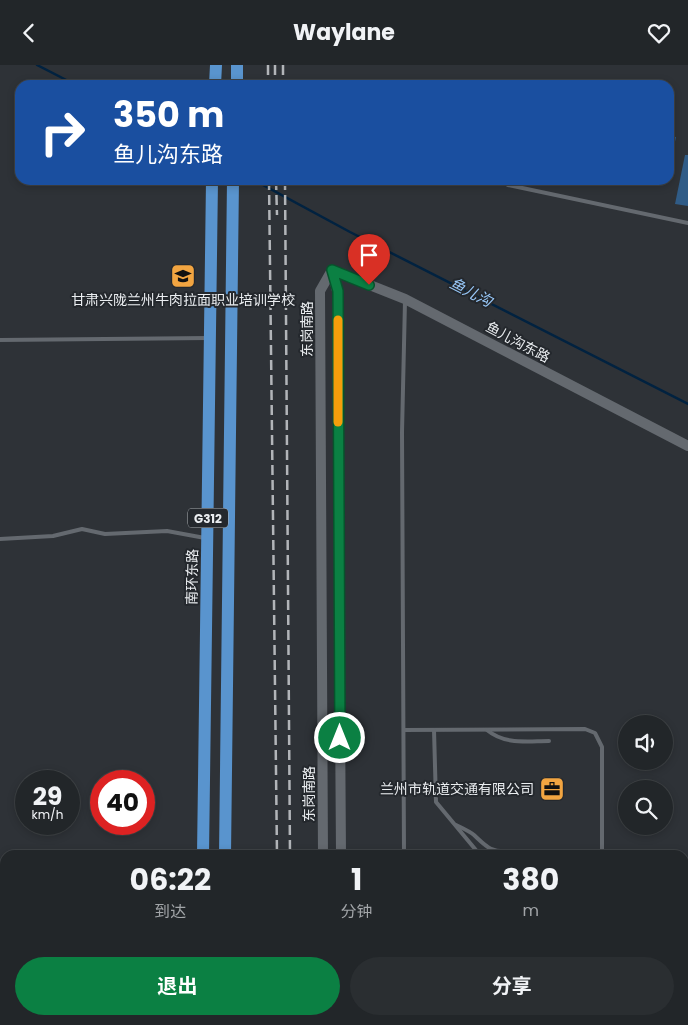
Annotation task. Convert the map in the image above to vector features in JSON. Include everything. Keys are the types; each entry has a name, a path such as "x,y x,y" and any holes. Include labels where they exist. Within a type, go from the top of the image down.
{"highway":[{"path":"216,65 216,80"},
{"path":"237,65 237,80"},
{"name":"南环东路","path":"203,850 212,185"},
{"name":"G312","path":"225,850 233,185"},
{"path":"204,798 226,798"}],"street":[{"name":"鱼儿沟东路","path":"332,270 406,299 688,447"},
{"name":"东岗南路","path":"323,850 320,291 332,270"},
{"path":"332,270 338,291 340,850"}],"lane":[{"path":"508,185 688,223"},
{"path":"404,850 402,433 406,299"},
{"path":"0,340 211,338"},
{"path":"0,539 53,536 82,529 105,534 167,531 208,538"},
{"path":"404,730 585,729 595,733 599,737 602,747 602,850"},
{"path":"434,730 436,802 476,850"},
{"path":"487,730 497,738 509,741 549,741"},
{"path":"454,824 473,834 485,847 494,850"}],"shaded area":[{"path":"685,155 688,155 688,206 675,204"}],"waterway":[{"name":"鱼儿沟","path":"37,65 66,80"},
{"name":"鱼儿沟","path":"263,185 350,232 688,404"}],"railway":[{"path":"268,65 268,80"},
{"path":"275,65 275,80"},
{"path":"283,65 283,80"},
{"path":"269,185 277,850"},
{"path":"276,185 277,215"},
{"path":"285,185 290,850"}],"slow traffic":[{"path":"338,320 338,422"}],"place":[{"name":"甘肃兴陇兰州牛肉拉面职业培训学校","path":"183,276"},
{"name":"兰州市轨道交通有限公司","path":"552,789"}],"route":[{"path":"340,738 338,291 332,270 369,285"}]}
